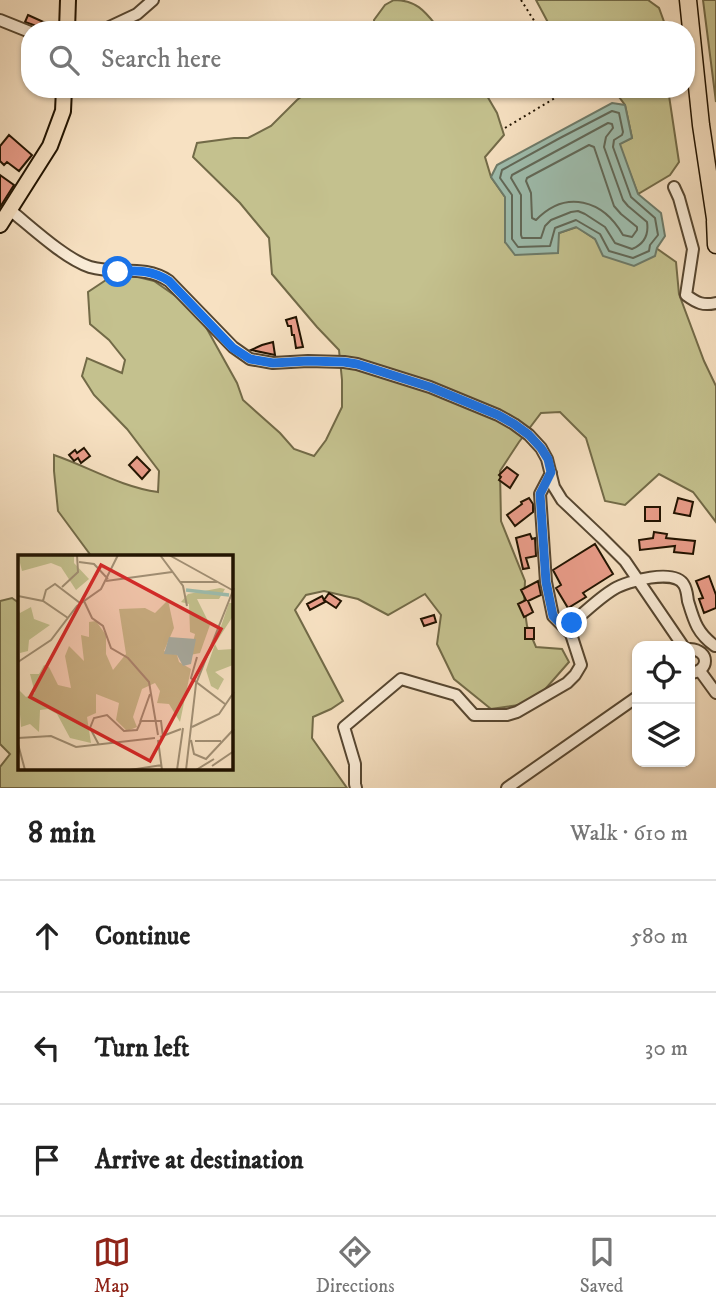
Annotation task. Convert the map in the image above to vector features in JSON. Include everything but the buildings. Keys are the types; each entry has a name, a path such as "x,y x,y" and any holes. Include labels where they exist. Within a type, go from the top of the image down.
{"highway":[{"path":"688,0 690,21"},
{"path":"695,67 716,245"}],"main road":[{"path":"67,21 68,0"},
{"path":"0,225 50,146 63,111 64,98"}],"street":[{"path":"121,21 153,0"},
{"path":"0,20 21,28"},
{"path":"674,187 693,249 686,295 699,304 711,304"},
{"path":"10,210 75,260 88,266 118,272 145,271 161,276 169,281 233,348 250,359 273,363 308,361 357,364 430,387 514,424 529,435 548,459 554,487 562,500 625,561 680,641"},
{"path":"551,472 540,494 546,582 553,616 571,634"},
{"path":"356,788 355,764 344,727 401,679 456,695 474,715 507,715 517,712 556,690 575,675 580,665 571,634 572,623 614,589 637,580 665,576 683,582 697,629 715,645 702,654"},
{"path":"695,649 702,654 705,661 695,672 716,693"},
{"path":"508,788 632,701"}],"path":[{"path":"521,0 534,21"},
{"path":"505,128 555,98"}],"shaded area":[{"path":"394,0 409,2 433,21 374,21 385,5"},
{"path":"536,0 648,0 659,8 664,21 547,21"},
{"path":"703,0 716,0 716,102"},
{"path":"488,98 497,113 504,135 485,157 491,177 505,197 505,242 559,233 577,227 595,239 656,248 676,262 679,294 716,386 716,522 693,492 659,474 625,505 605,501 586,438 560,412 541,413 500,471 501,521 525,581 527,626 536,647 562,649 569,662 533,703 491,709 454,679 437,644 441,615 425,594 388,615 358,599 324,591 306,595 295,610 343,701 313,717 312,738 347,788 0,788 0,767 10,754 0,744 0,601 12,598 18,602 18,771 233,771 233,555 91,555 58,511 54,455 118,481 158,492 159,471 127,429 94,395 82,376 87,358 122,373 125,360 109,340 90,324 88,292 118,272 154,281 197,311 237,383 243,400 294,449 314,456 326,440 342,407 339,350 272,274 269,238 240,203 193,157 197,143 248,138 271,126 297,100"},
{"path":"620,98 669,98 679,162 670,175 638,194 619,144 632,138 625,105"}],"water":[{"path":"612,103 625,105 632,138 620,144 638,194 661,213 665,236 655,256 634,266 603,256 595,239 576,227 559,233 558,253 515,255 505,242 505,197 491,177 497,165"}],"route":[{"path":"118,272 153,272 169,281 233,348 250,359 273,363 308,361 357,364 430,387 498,415 529,435 548,459 551,472 540,494 546,582 553,616 571,634 572,623"}]}
